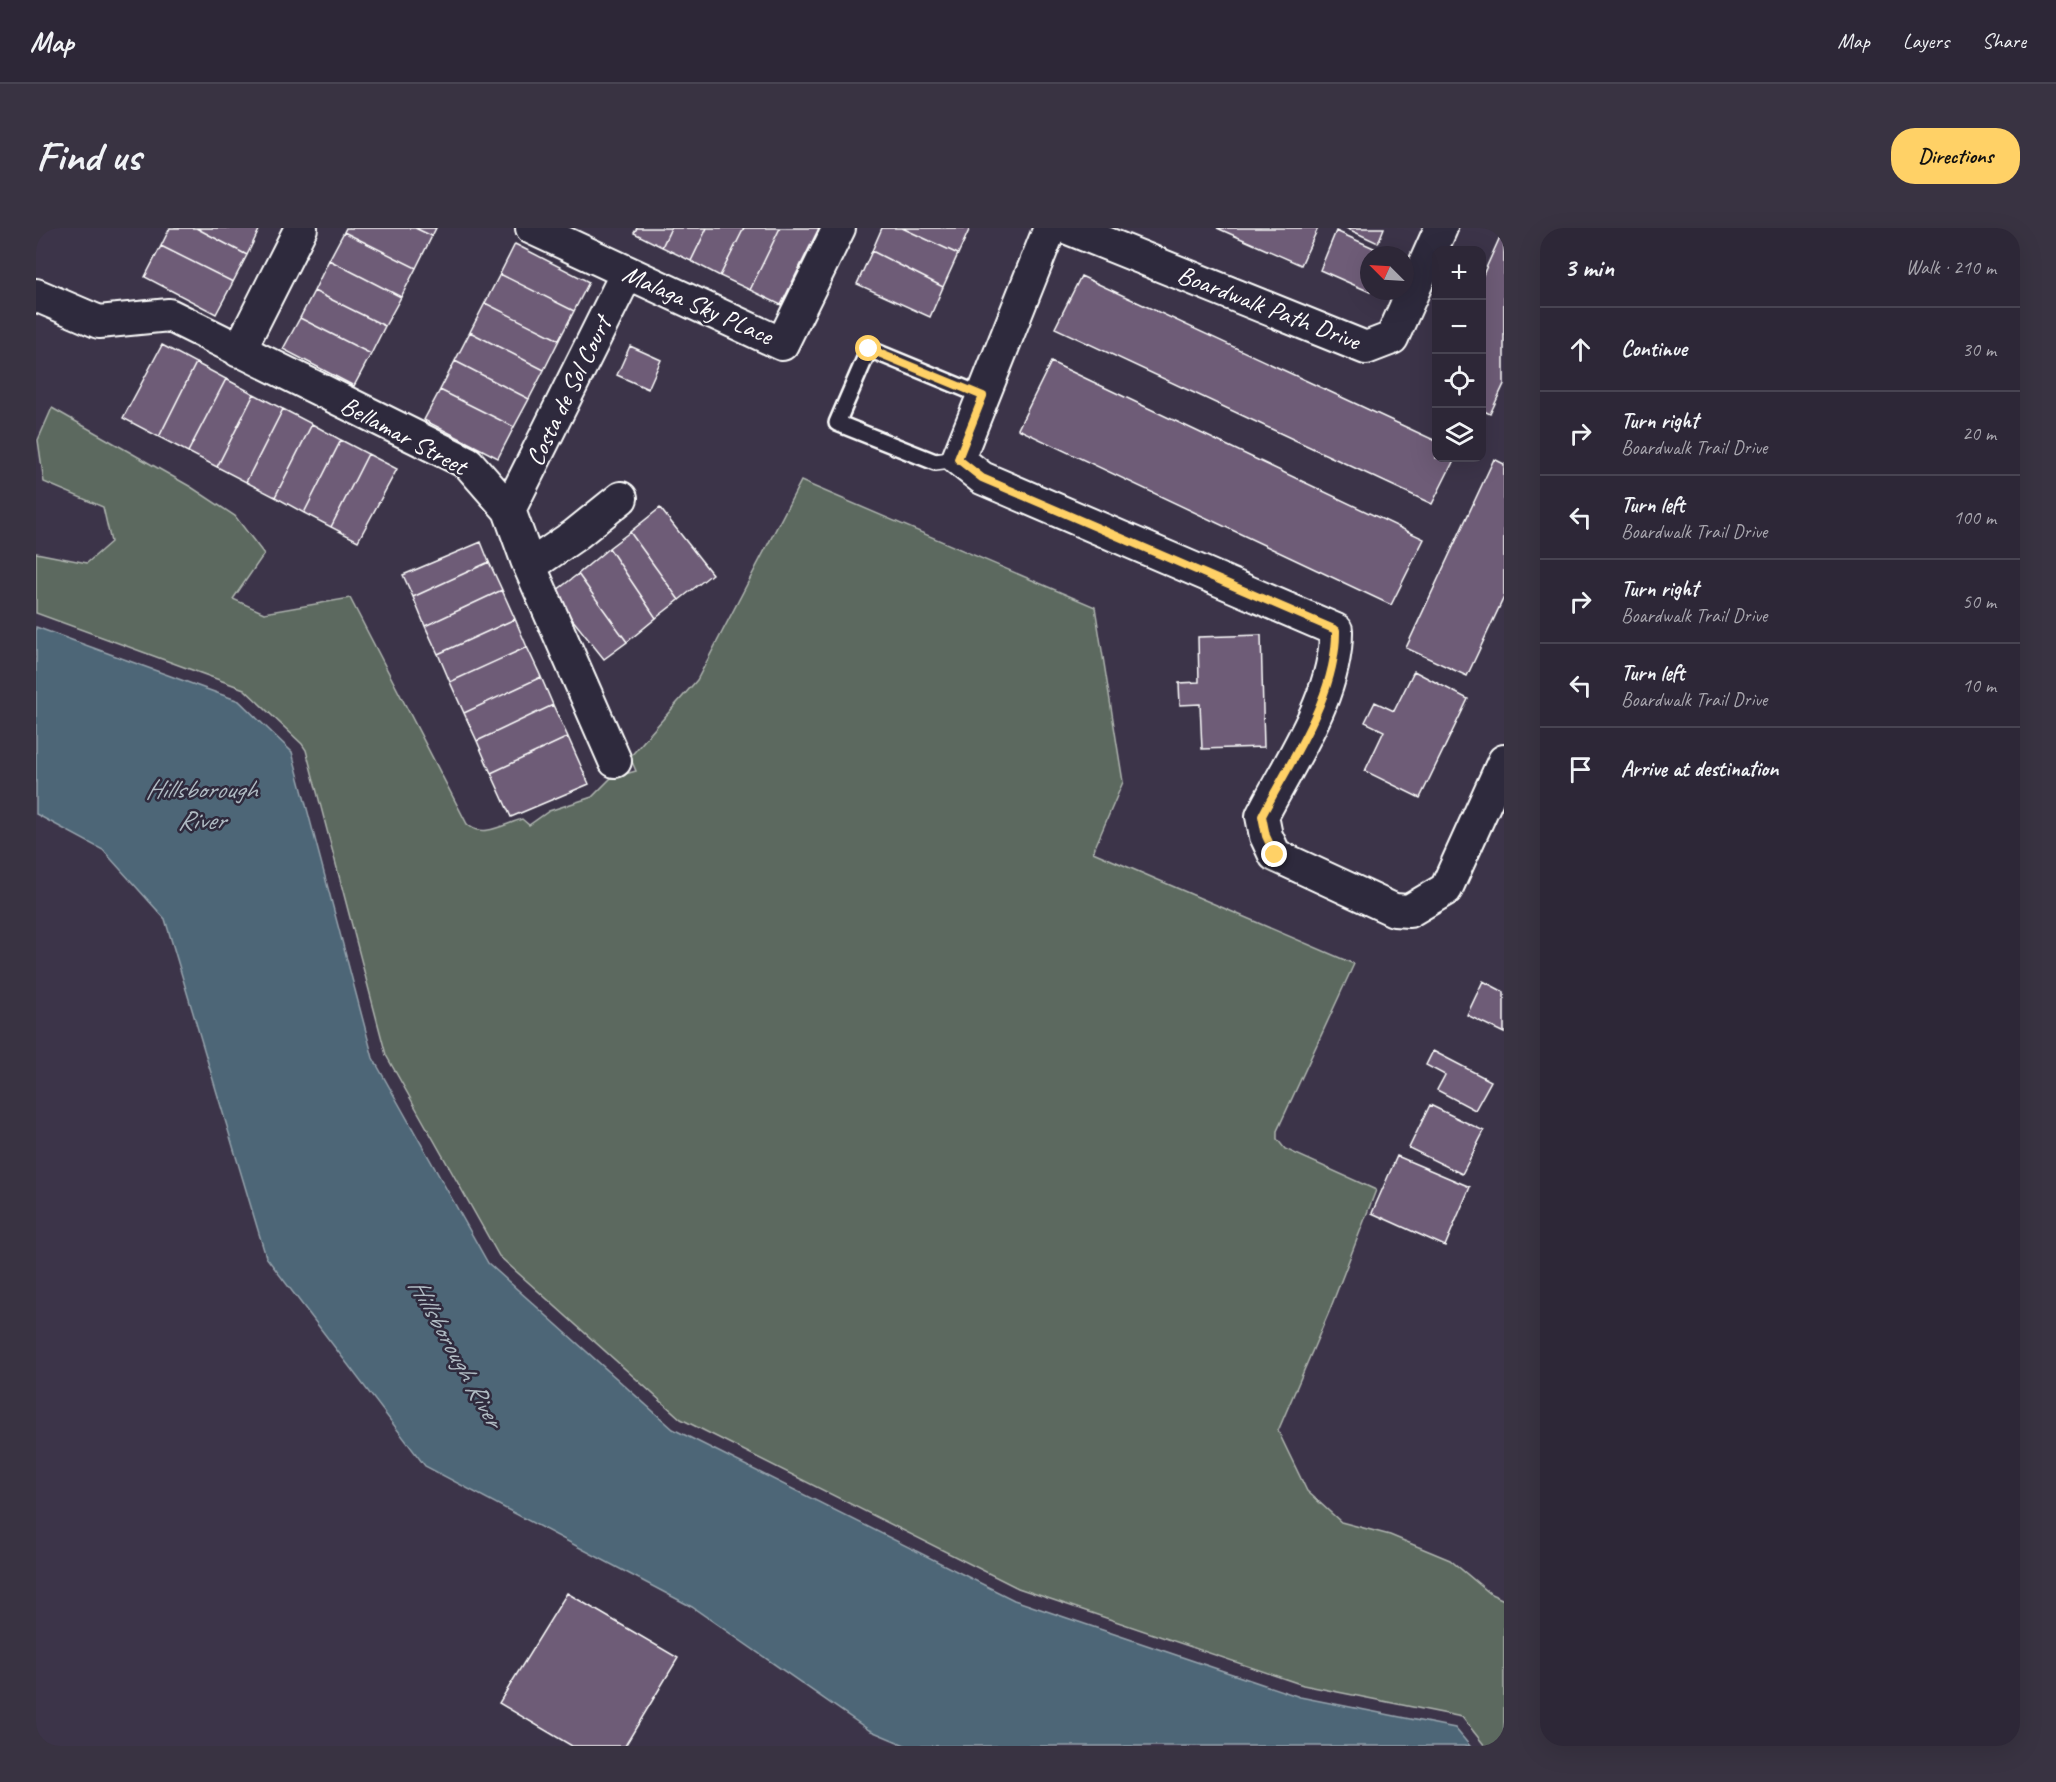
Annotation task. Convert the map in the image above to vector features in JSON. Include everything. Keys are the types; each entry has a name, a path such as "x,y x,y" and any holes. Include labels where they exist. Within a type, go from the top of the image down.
{"street":[{"path":"239,351 301,228"},
{"name":"Malaga Sky PLace","path":"532,228 782,344 838,228"},
{"path":"1050,228 958,459 982,478 1336,630 1336,655 1318,707 1262,816 1266,836 1275,855 1394,910 1409,911 1446,889 1504,761"},
{"name":"Boardwalk Path Drive","path":"1068,228 1366,348 1392,338 1441,228"},
{"name":"Costa de Sol Court","path":"508,510 627,273"},
{"name":"Bellamar Street","path":"36,295 99,322 169,315 468,463 508,510 615,761"},
{"path":"530,566 575,535 621,498"}],"lane":[{"path":"958,459 935,462 837,423 869,349 983,396"}],"green space":[{"path":"52,408 191,487 235,516 264,554 233,599 264,613 350,598 467,824 479,830 493,829 522,819 529,825 549,811 592,797 611,778 636,771 630,757 697,680 801,481 1095,607 1123,782 1093,852 1354,964 1277,1131 1277,1139 1285,1149 1376,1190 1329,1312 1278,1431 1307,1491 1341,1522 1390,1535 1450,1560 1491,1594 1504,1600 1504,1746 1485,1746 1462,1717 1303,1685 1018,1588 681,1419 499,1256 386,1055 306,750 302,744 244,689 36,613 36,553 87,563 111,542 103,507 44,482 38,440"}],"water":[{"name":"Hillsborough River","path":"36,627 239,701 292,752 373,1058 488,1263 673,1429 1014,1600 1300,1697 1455,1728 1470,1746 907,1746 869,1730 692,1607 425,1466 266,1257 165,919 103,850 36,814"}],"building":[{"path":"170,228 196,228 247,255 233,282 161,246"},
{"path":"196,228 260,228 247,255"},
{"path":"346,228 415,228 432,236 416,268 344,232"},
{"path":"415,228 436,228 432,236"},
{"path":"637,228 671,228 662,247 634,233"},
{"path":"671,228 707,228 691,261 662,247"},
{"path":"707,228 744,228 720,276 691,261"},
{"path":"744,228 780,228 750,290 720,276"},
{"path":"780,228 819,228 781,305 750,290"},
{"path":"882,228 902,228 958,254 943,287 872,251"},
{"path":"902,228 970,228 958,254"},
{"path":"1217,228 1318,228 1301,265"},
{"path":"1346,228 1384,228 1378,243"},
{"path":"1504,228 1504,384 1490,414 1486,412 1486,268"},
{"path":"1336,231 1369,246 1360,246 1360,288 1320,270"},
{"path":"344,232 416,268 401,297 329,260"},
{"path":"515,244 589,282 574,311 500,274"},
{"path":"161,246 233,282 216,314 145,277"},
{"path":"872,251 943,287 930,317 857,284"},
{"path":"329,260 401,297 385,326 314,291"},
{"path":"500,274 574,311 559,340 485,303"},
{"path":"1081,276 1432,439 1432,462 1453,462 1432,504 1055,328"},
{"path":"314,291 385,326 371,354 300,318"},
{"path":"485,303 559,340 544,370 470,332"},
{"path":"300,318 371,354 354,386 283,349"},
{"path":"470,332 544,370 529,399 455,361"},
{"path":"162,345 196,363 159,437 123,418"},
{"path":"630,346 661,360 648,389 617,375"},
{"path":"455,361 529,399 514,427 440,390"},
{"path":"1051,362 1424,539 1391,605 1018,429"},
{"path":"196,363 226,379 188,452 159,437"},
{"path":"226,379 254,394 217,467 188,452"},
{"path":"440,390 514,427 498,458 424,420"},
{"path":"254,394 283,409 246,482 217,467"},
{"path":"283,409 312,424 275,497 246,482"},
{"path":"312,424 341,440 304,513 275,497"},
{"path":"341,440 368,454 331,527 304,513"},
{"path":"368,454 397,469 358,541 331,527"},
{"path":"1494,459 1504,464 1504,597 1467,676 1406,648"},
{"path":"660,508 712,574 679,600 630,532"},
{"path":"630,532 679,600 656,618 609,548"},
{"path":"481,542 489,562 413,597 403,575"},
{"path":"609,548 656,618 627,642 578,574"},
{"path":"489,562 502,590 425,626 413,597"},
{"path":"578,574 627,642 604,659 552,594"},
{"path":"502,590 515,619 438,654 425,626"},
{"path":"515,619 527,647 450,682 438,654"},
{"path":"1261,635 1264,747 1202,749 1200,704 1180,705 1179,683 1199,682 1198,637"},
{"path":"527,647 541,677 464,713 450,682"},
{"path":"1414,671 1468,699 1420,798 1365,771 1384,731 1365,722 1375,702 1394,711"},
{"path":"541,677 553,705 477,741 464,713"},
{"path":"553,705 568,737 491,773 477,741"},
{"path":"568,737 589,784 511,817 491,773"},
{"path":"1483,981 1504,992 1504,1033 1467,1015"},
{"path":"1433,1051 1491,1081 1475,1110 1437,1090 1445,1075 1426,1065"},
{"path":"1430,1105 1484,1131 1462,1174 1409,1148"},
{"path":"1397,1156 1470,1187 1445,1246 1372,1213"},
{"path":"567,1593 678,1658 625,1746 572,1746 499,1703"}],"route":[{"path":"869,349 983,396 958,459 982,478 1336,630 1336,655 1318,707 1262,816 1266,836 1275,855"}]}
